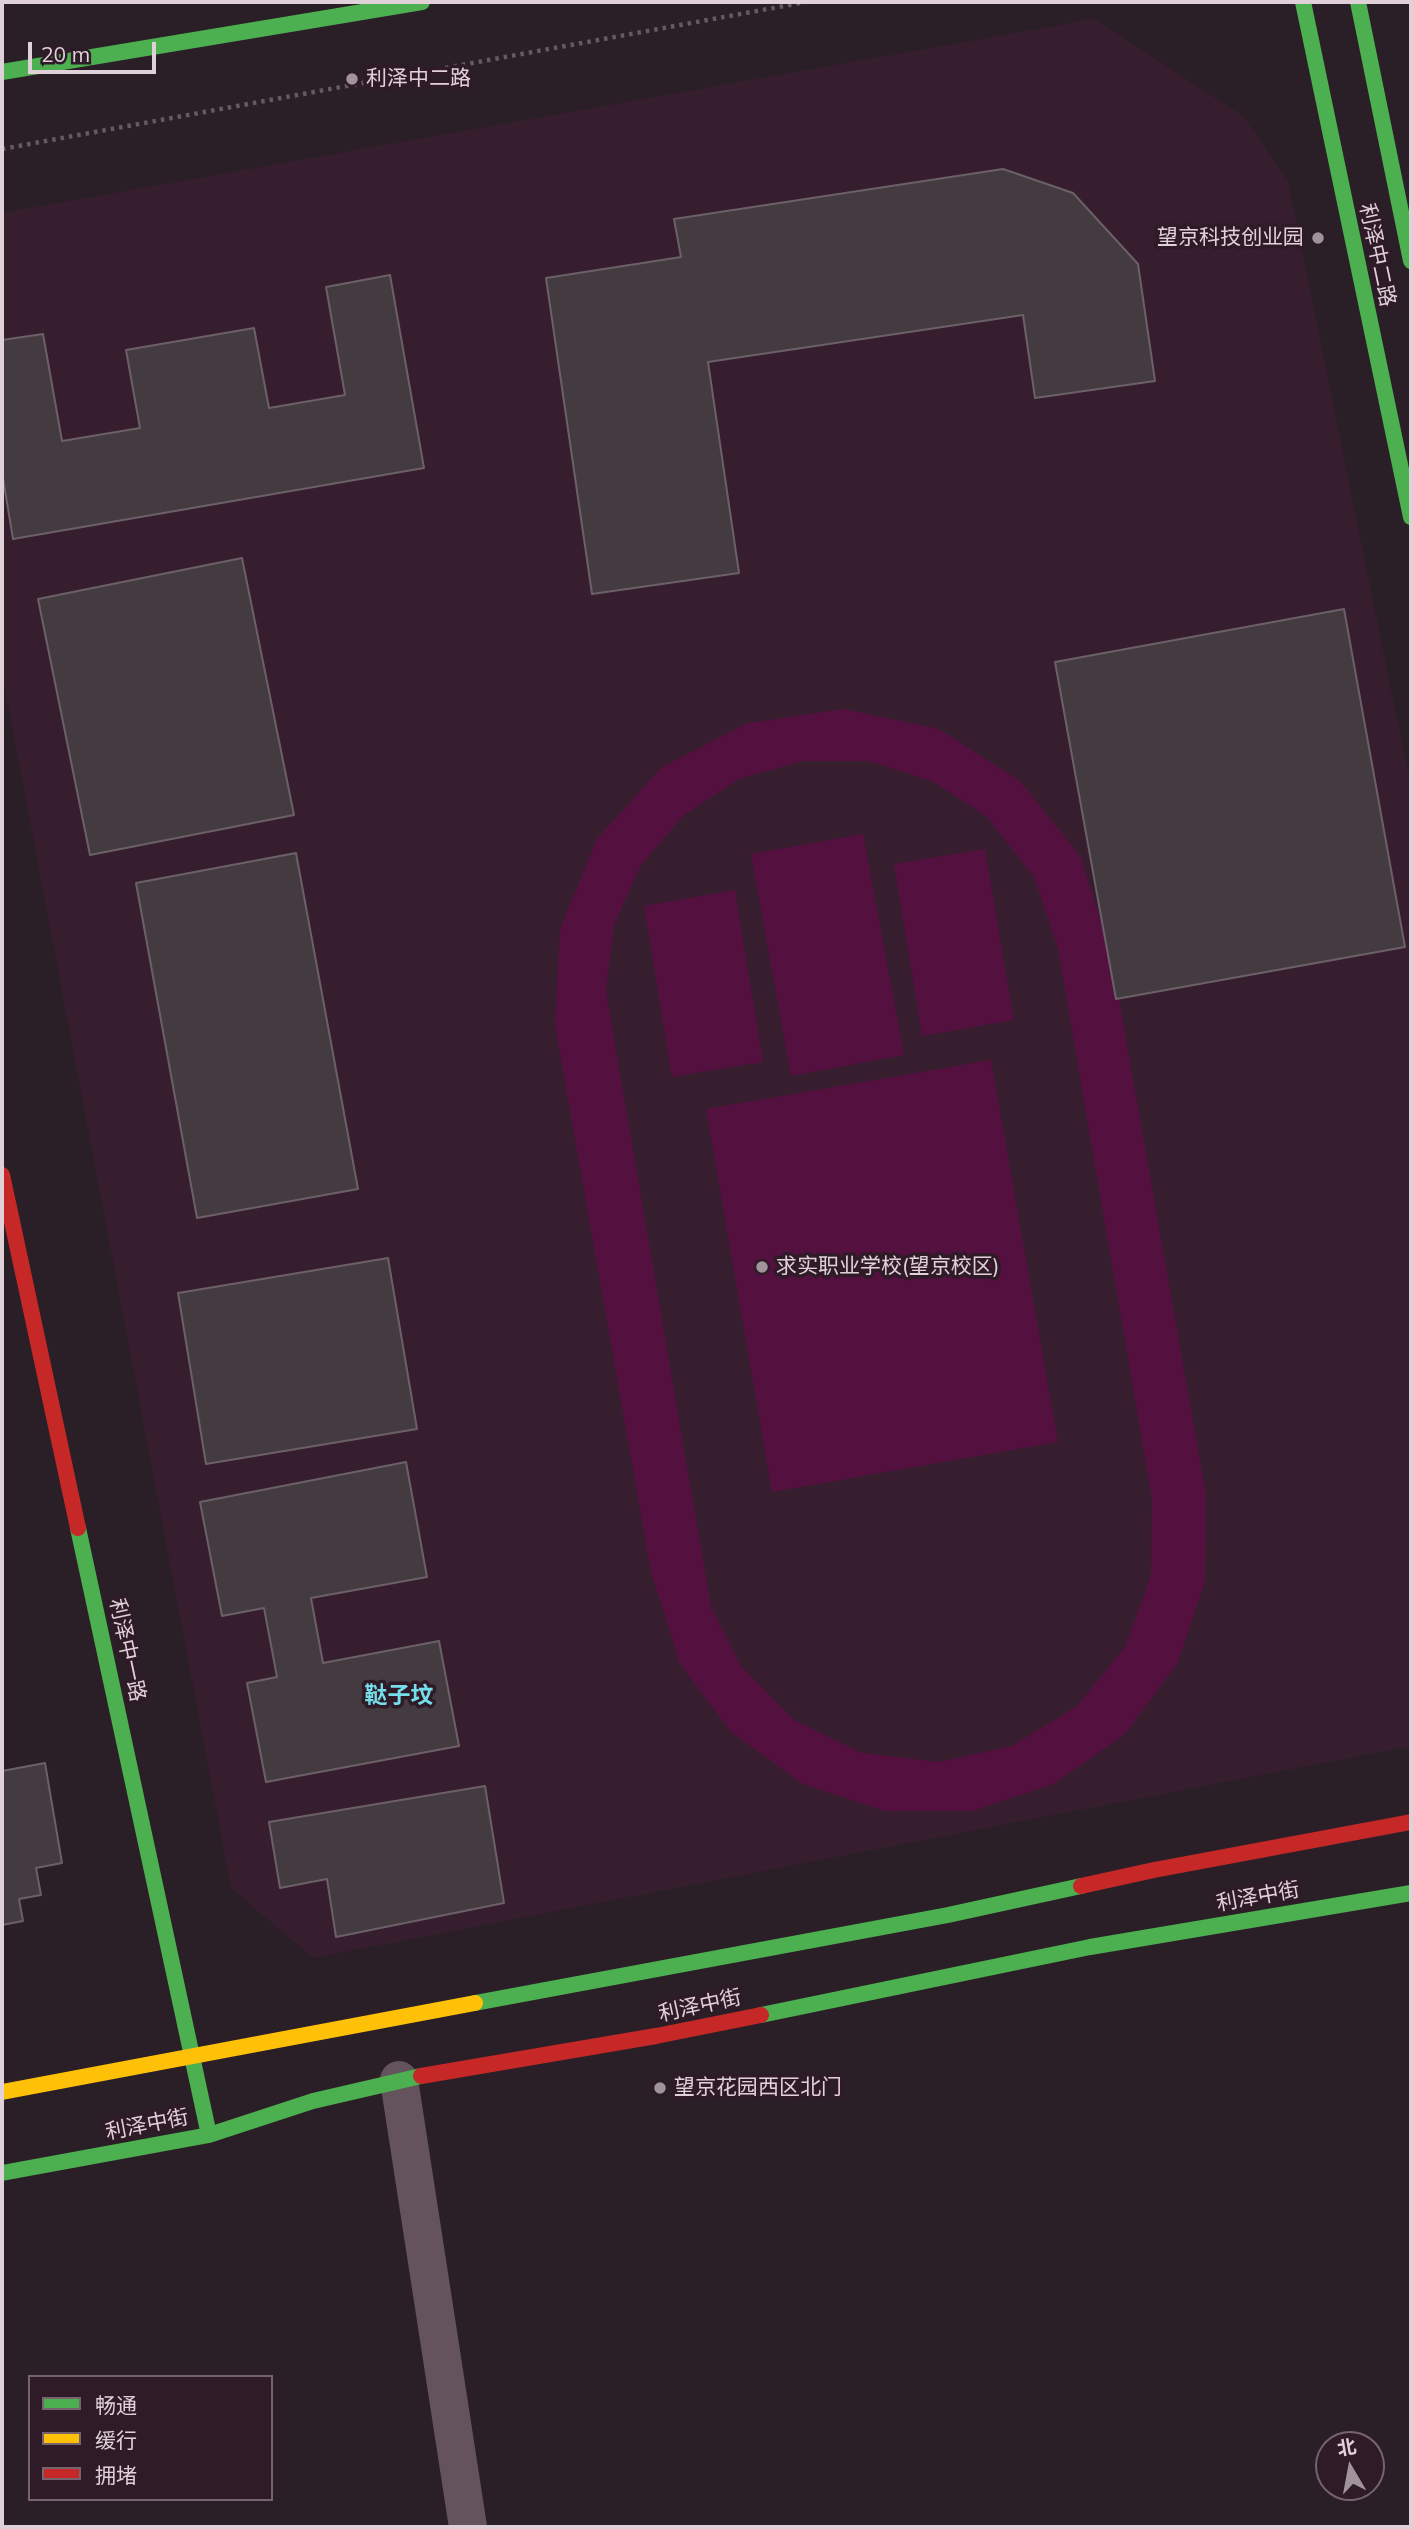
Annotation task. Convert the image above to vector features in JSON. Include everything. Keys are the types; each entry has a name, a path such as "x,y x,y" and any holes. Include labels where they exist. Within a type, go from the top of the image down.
{"street":[{"path":"2,72 422,2"},
{"name":"利泽中二路","path":"1303,2 1411,517"},
{"name":"利泽中二路","path":"1358,2 1411,261"},
{"name":"利泽中一路","path":"2,1175 209,2135"},
{"name":"利泽中街","path":"2,2091 948,1915 1154,1870 1411,1822"},
{"name":"利泽中街","path":"2,2174 209,2135 313,2101 398,2080 656,2036 1090,1947 1411,1893"},
{"path":"398,2080 467,2527"}],"path":[{"path":"2,149 806,2"}],"shaded area":[{"name":"求实职业学校(望京校区)","path":"1094,19 1243,116 1288,181 1411,788 1411,1746 313,1958 231,1888 2,673 2,213"},
{"path":"844,709 939,729 1020,781 1080,856 1110,948 1206,1495 1205,1582 1177,1664 1125,1734 1054,1784 972,1811 885,1811 803,1784 732,1733 680,1664 651,1572 555,1025 560,929 597,839 662,767 748,723","holes":["803,761 869,761 932,781 987,817 1034,877 1058,949 1152,1499 1151,1575 1125,1647 1077,1706 1012,1746 938,1762 862,1753 794,1720 741,1666 711,1607 606,991 614,925 641,865 684,815 739,779"]},
{"path":"863,834 904,1055 791,1076 751,854"},
{"path":"985,849 1014,1020 922,1036 894,864"},
{"path":"735,890 763,1062 672,1077 644,906"},
{"path":"991,1060 1058,1442 772,1492 706,1109"}],"building":[{"path":"1003,169 1073,193 1138,264 1155,381 1035,398 1023,315 708,362 739,573 592,594 546,278 681,257 674,219"},
{"path":"390,275 424,468 13,539 2,472 2,340 43,334 62,441 140,428 126,350 254,328 269,408 345,395 326,287"},
{"path":"242,558 294,815 90,855 38,599"},
{"path":"1344,609 1405,947 1116,999 1055,662"},
{"path":"296,853 358,1189 197,1218 136,883"},
{"path":"388,1258 417,1429 206,1464 178,1293"},
{"path":"406,1462 427,1577 311,1598 323,1663 439,1641 459,1746 266,1782 247,1683 277,1677 264,1608 222,1616 200,1502"},
{"path":"45,1763 62,1863 36,1868 41,1895 19,1899 23,1921 2,1925 2,1771"},
{"path":"485,1786 504,1903 336,1937 327,1879 280,1888 269,1822"}],"traffic: fast":[{"path":"2,72 422,2"},
{"path":"1303,2 1411,517"},
{"path":"1358,2 1411,261"},
{"path":"78,1528 209,2135"},
{"path":"475,2003 948,1915 1081,1886"},
{"path":"761,2015 1090,1947 1411,1893"},
{"path":"2,2173 209,2135 313,2101 421,2076"}],"traffic: slow":[{"path":"2,2092 475,2003"}],"traffic: jam":[{"path":"2,1175 78,1528"},
{"path":"1081,1886 1411,1822"},
{"path":"421,2076 656,2036 761,2015"}],"place":[{"name":"利泽中二路","path":"352,79"},
{"name":"望京科技创业园","path":"1318,238"},
{"name":"求实职业学校(望京校区)","path":"762,1267"},
{"name":"望京花园西区北门","path":"660,2088"}],"district":[{"name":"鞑子坟","path":"399,1696"}]}
